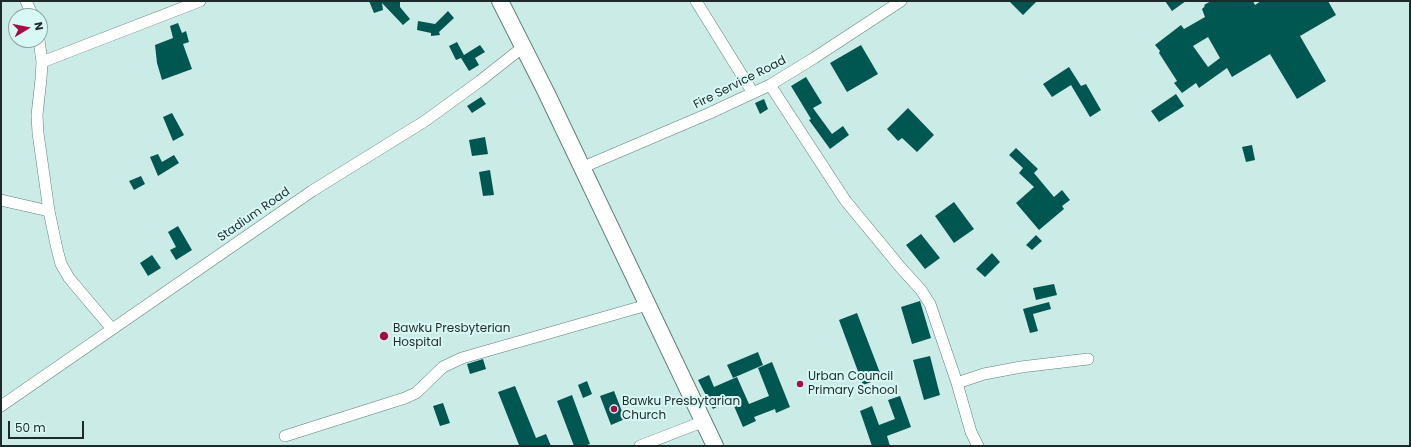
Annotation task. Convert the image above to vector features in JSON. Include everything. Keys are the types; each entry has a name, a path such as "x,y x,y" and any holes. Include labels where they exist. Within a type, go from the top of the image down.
{"highway":[{"path":"500,1 702,422 715,446"}],"street":[{"path":"42,62 200,1"},
{"path":"696,1 753,93"},
{"name":"Fire Service Road","path":"581,168 710,113 770,85 901,1"},
{"name":"Stadium Road","path":"1,406 312,191 425,121 480,81 523,47"},
{"path":"40,48 42,62 37,122 48,211 61,264 69,278 112,330"},
{"path":"770,85 845,200 930,304 957,383 971,432 978,446"},
{"path":"1,200 48,211"},
{"path":"285,436 405,398 416,393 443,367 462,358 646,305"},
{"path":"957,383 984,374 1021,367 1088,359"},
{"path":"640,446 702,422"}],"building":[{"path":"369,1 400,1 400,7 410,19 403,25 382,3 383,10 374,13"},
{"path":"1009,1 1037,1 1023,15"},
{"path":"1165,1 1186,1 1172,11"},
{"path":"1211,1 1253,1 1255,5 1261,1 1328,1 1336,15 1300,36 1326,81 1297,99 1270,54 1232,77 1227,68 1199,88 1196,83 1182,93 1174,83 1177,81 1155,45 1181,25 1184,29 1205,17 1202,9 1205,6 1204,5","holes":["1208,37 1220,58 1208,67 1193,46"]},
{"path":"448,11 454,18 439,32 440,35 431,36 431,33 417,30 418,21 435,24"},
{"path":"178,23 182,33 186,31 189,42 183,44 192,69 162,80 157,63 155,45 173,38 170,26"},
{"path":"457,42 464,55 480,45 485,52 475,58 479,65 469,71 461,58 456,60 449,46"},
{"path":"861,45 878,74 847,92 830,63"},
{"path":"1069,67 1081,86 1086,84 1101,110 1090,117 1071,85 1052,97 1043,84"},
{"path":"806,77 822,103 813,108 832,134 843,126 849,135 830,149 809,120 811,119 791,86"},
{"path":"1176,94 1184,106 1159,122 1151,111"},
{"path":"481,97 486,104 472,113 467,106"},
{"path":"764,99 768,109 760,114 755,103"},
{"path":"908,108 934,135 917,152 902,138 898,141 887,129"},
{"path":"172,113 184,135 173,141 163,117"},
{"path":"485,137 488,154 472,156 469,140"},
{"path":"1252,145 1255,160 1246,162 1242,147"},
{"path":"1016,148 1038,169 1034,173 1054,197 1062,190 1070,200 1062,206 1064,209 1039,230 1016,203 1034,187 1019,173 1023,168 1009,155"},
{"path":"158,154 162,162 174,155 179,163 158,176 150,157"},
{"path":"490,170 494,195 483,196 479,172"},
{"path":"141,176 145,184 134,190 129,181"},
{"path":"954,202 974,229 954,243 935,216"},
{"path":"178,226 192,250 176,260 170,250 176,247 168,232"},
{"path":"921,234 940,258 925,269 906,245"},
{"path":"1036,235 1042,241 1032,250 1026,245"},
{"path":"992,253 1000,262 985,277 976,269"},
{"path":"152,255 161,268 148,276 140,263"},
{"path":"1054,284 1057,295 1036,300 1033,288"},
{"path":"920,301 931,338 912,344 901,307"},
{"path":"1049,302 1051,309 1033,314 1038,331 1030,333 1023,309"},
{"path":"857,313 882,378 863,385 839,320"},
{"path":"758,352 763,365 733,378 727,365"},
{"path":"930,356 940,395 924,400 913,360"},
{"path":"483,359 486,369 470,374 467,364"},
{"path":"772,362 790,407 776,413 775,409 754,417 756,421 743,427 731,399 713,409 698,380 709,375 714,387 737,377 749,404 769,396 758,368"},
{"path":"587,381 592,394 583,398 578,385"},
{"path":"515,386 536,438 546,434 551,446 517,446 519,445 498,392"},
{"path":"614,391 625,419 611,425 600,396"},
{"path":"572,395 590,444 584,446 574,446 557,401"},
{"path":"900,396 911,427 887,436 890,446 872,446 860,411 872,406 879,425 895,419 888,400"},
{"path":"443,403 450,423 440,426 433,406"}],"place":[{"name":"Bawku Presbyterian Hospital","path":"384,336"},
{"name":"Urban Council Primary School","path":"800,384"},
{"name":"Bawku Presbytarian Church","path":"614,409"}]}
